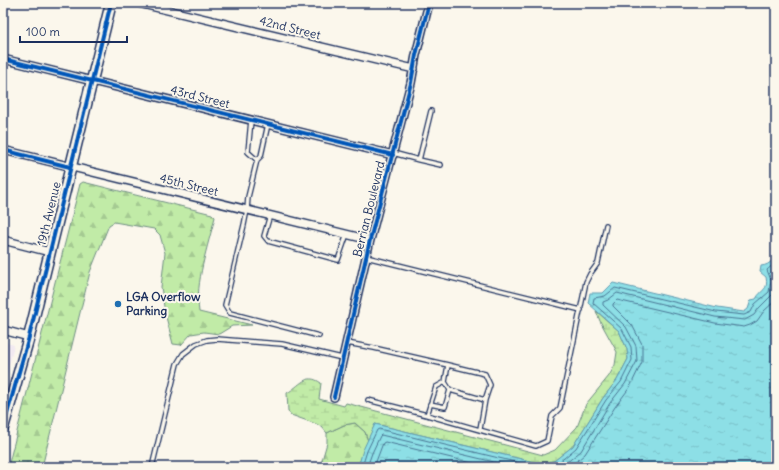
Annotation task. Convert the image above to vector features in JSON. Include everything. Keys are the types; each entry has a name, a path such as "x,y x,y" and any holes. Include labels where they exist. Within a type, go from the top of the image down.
{"street":[{"name":"19th Avenue","path":"3,428 29,337 111,3"},
{"name":"42nd Street","path":"138,3 414,69"},
{"name":"Berrian Boulevard","path":"334,397 370,240 393,154 429,3"},
{"name":"43rd Street","path":"3,59 393,154"},
{"name":"45th Street","path":"3,150 370,240"},
{"path":"3,240 50,252"},
{"path":"3,330 29,337"}],"lane":[{"path":"419,160 430,111"},
{"path":"251,120 248,152 257,160"},
{"path":"268,124 261,156 257,160 248,197 248,210 225,305 230,313 319,336"},
{"path":"393,154 441,165"},
{"path":"270,215 264,236 268,241 338,260 347,234"},
{"path":"368,400 536,446 547,441 552,416 560,408 586,282 598,263 606,225"},
{"path":"366,257 581,310"},
{"path":"152,467 177,364 183,354 196,344 207,340 217,339 272,343 290,345 342,358"},
{"path":"346,343 374,348 485,374 490,385 485,400 480,430"},
{"path":"427,415 436,387 444,382 448,365"},
{"path":"444,382 450,390 485,400"},
{"path":"430,404 445,407 450,390"}],"shaded area":[{"path":"3,342 14,345 3,391"}],"green space":[{"path":"83,182 212,214 215,217 200,276 198,300 199,312 252,325 232,326 219,334 204,332 191,334 181,345 173,344 165,313 161,287 165,253 160,235 154,229 114,222 109,225 90,272 42,467 8,467 80,184"},
{"path":"596,311 619,331 627,349 628,359 617,380 603,398 573,446 554,461 542,464 375,424 368,441 365,432 355,423 344,425 327,433 322,427 291,415 288,411 287,393 303,381 311,379 321,383 319,399 344,406 346,403 543,455 555,450 577,427 586,404 609,376 615,365 617,352"},
{"path":"355,423 365,432 368,441 358,467 320,467 327,443 327,433 344,425"}],"water":[{"path":"776,241 776,467 358,467 363,450 375,424 542,464 554,461 573,446 603,398 617,380 628,359 627,349 619,331 588,303 590,293 603,293 613,283 717,308 744,312 748,309 751,300 756,299 766,285 766,277 760,272 761,266 770,263 772,260 774,255 773,249"}],"cycle path":[{"path":"3,428 29,337 111,3"},
{"path":"334,397 370,240 411,83 416,55 429,3"},
{"path":"3,59 393,155"},
{"path":"3,150 70,167"}],"place":[{"name":"LGA Overflow Parking","path":"118,304"}]}
